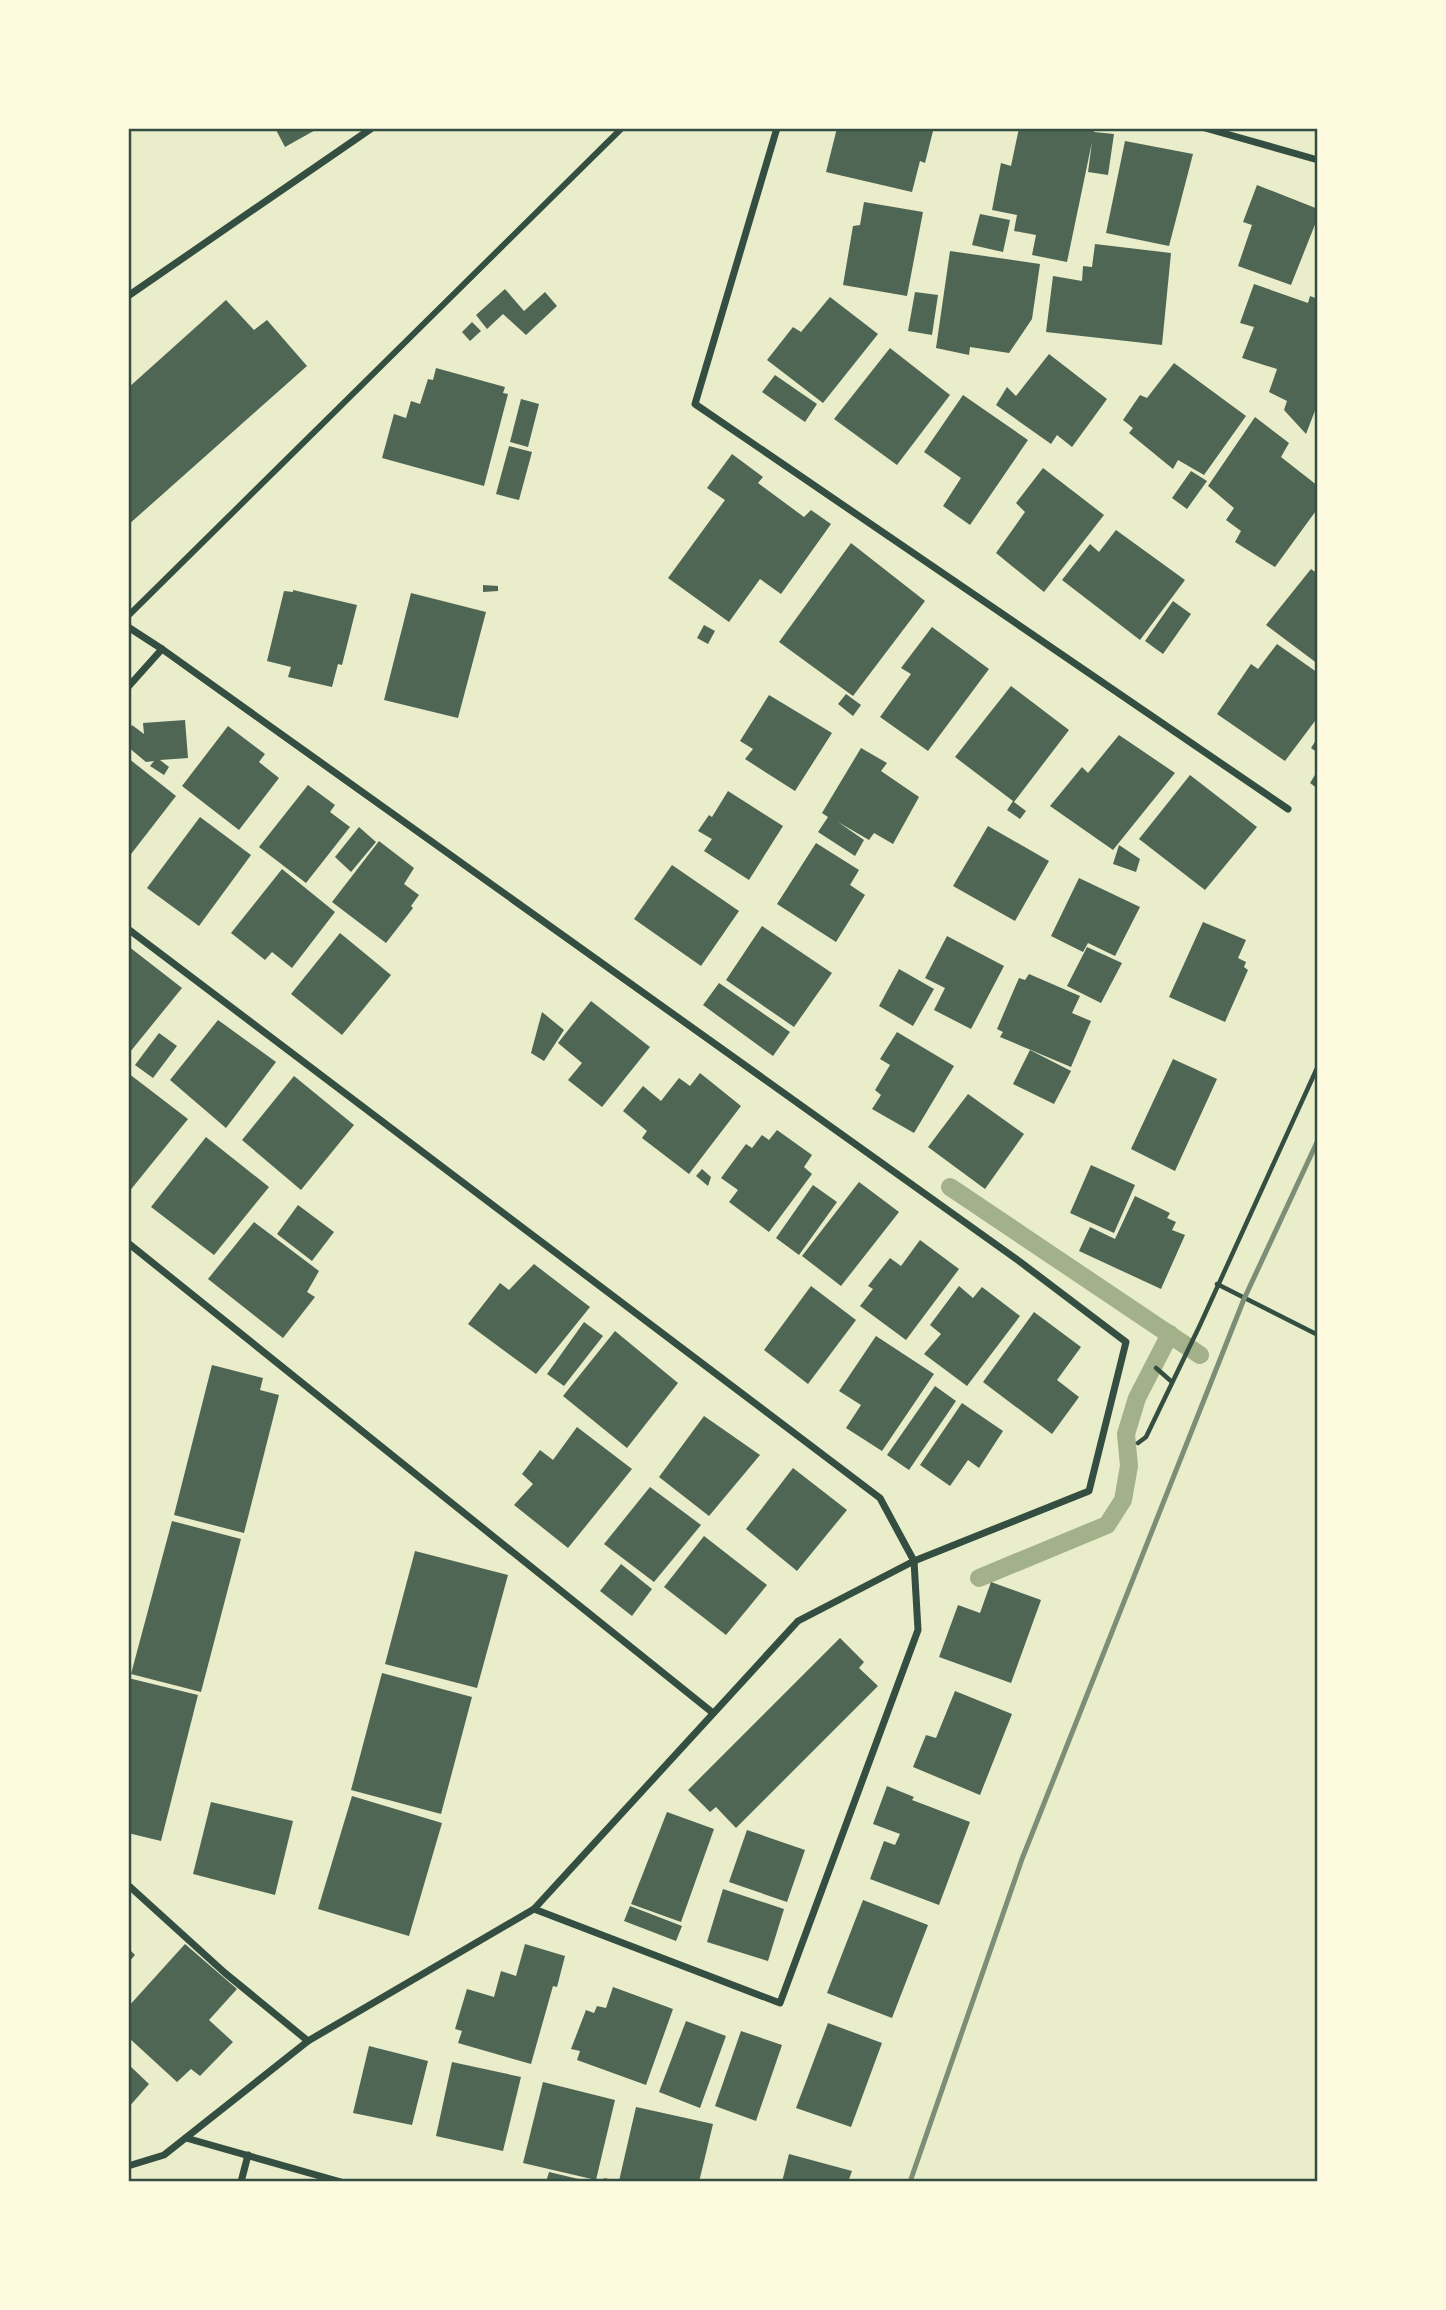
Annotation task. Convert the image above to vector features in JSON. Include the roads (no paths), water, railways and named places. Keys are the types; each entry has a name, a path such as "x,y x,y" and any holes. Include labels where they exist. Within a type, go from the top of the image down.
{"street":[{"path":"128,296 372,128"},
{"path":"128,616 622,128"},
{"path":"777,128 695,404 1288,809"},
{"path":"1205,128 1318,160"},
{"path":"128,627 1007,1253 1126,1342 1089,1491 914,1561 798,1621 534,1909 308,2041 164,2155 128,2166"},
{"path":"128,687 162,649"},
{"path":"128,929 880,1497 914,1561 918,1630 780,2003 534,1909"},
{"path":"128,1243 713,1713"},
{"path":"128,1885 225,1973 308,2041"},
{"path":"186,2138 341,2182"},
{"path":"241,2182 248,2155"}],"waterway":[{"path":"950,1187 1200,1355"},
{"path":"979,1578 1107,1525 1123,1500 1129,1466 1126,1434 1137,1398 1170,1334"}],"railway":[{"path":"910,2182 1022,1859 1244,1299 1318,1140"}]}
